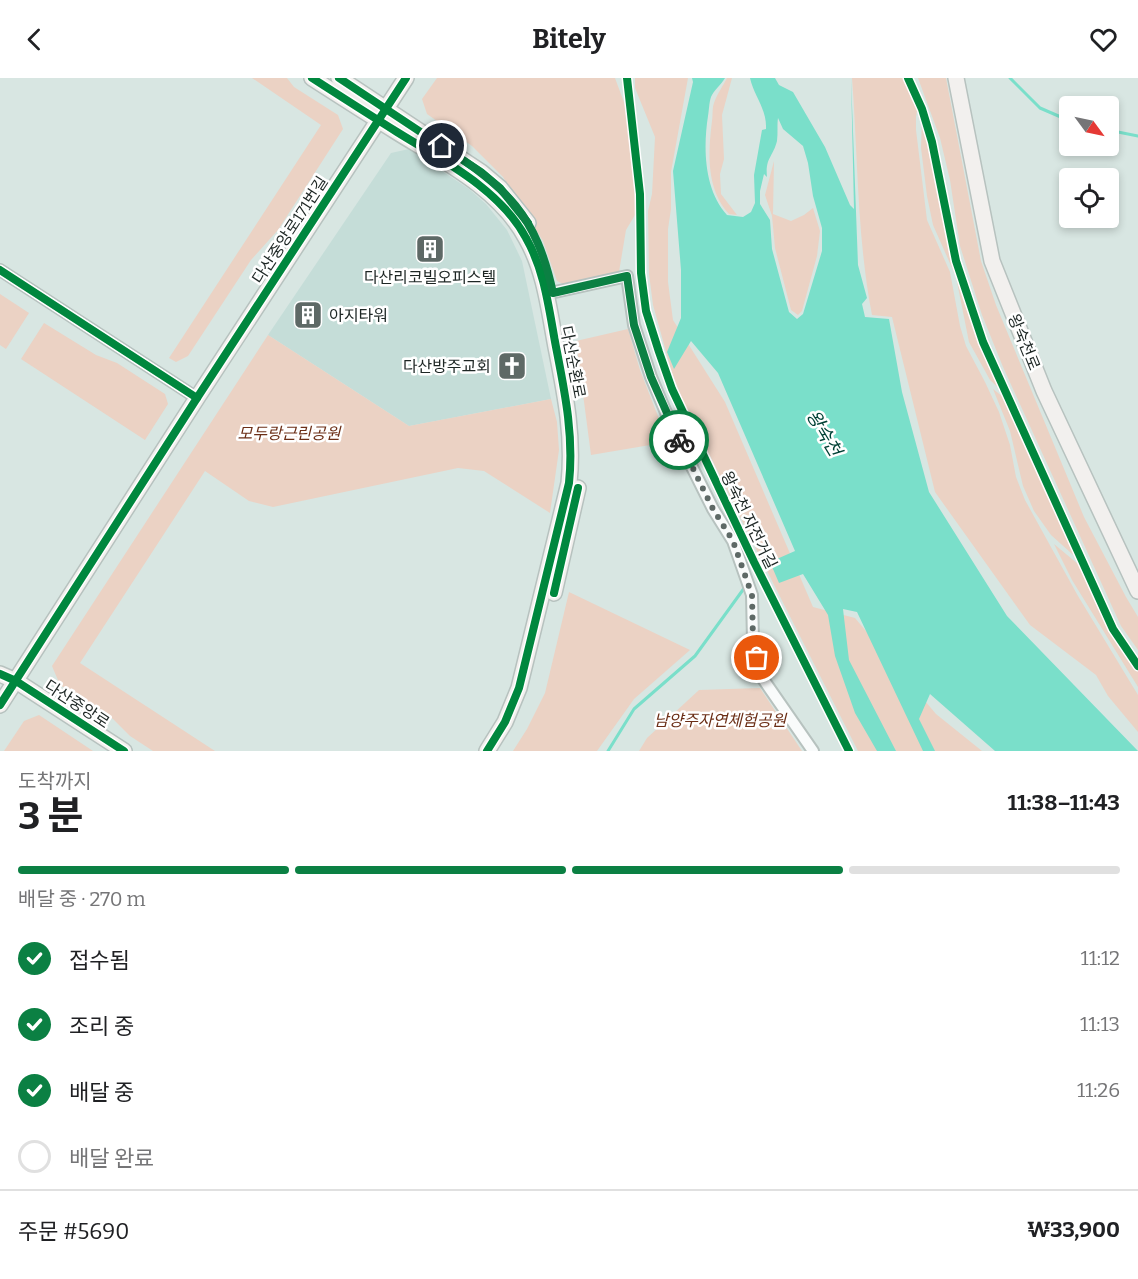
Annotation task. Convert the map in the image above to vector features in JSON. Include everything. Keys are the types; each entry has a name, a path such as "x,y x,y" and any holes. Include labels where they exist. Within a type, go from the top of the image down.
{"street":[{"name":"다산순환로","path":"312,78 382,115"},
{"name":"다산순환로","path":"339,78 382,115 474,181 499,203 525,235 550,293 579,418 581,461 579,481 530,685 497,751"},
{"name":"다산중앙로171번길","path":"0,705 406,78"},
{"name":"왕숙천로","path":"956,78 992,261 1044,391 1138,591"},
{"path":"0,270 197,398"},
{"path":"550,293 627,276 634,325 651,377 673,429 708,499 733,541 752,595 753,641 760,676 813,751"},
{"name":"다산순환로","path":"487,751 505,722 519,688 569,483 570,419 550,293"},
{"name":"다산중앙로","path":"0,665 16,681"},
{"name":"다산중앙로","path":"0,674 16,681 124,751"}],"shaded area":[{"path":"409,149 469,189 486,204 507,230 522,261 551,399 409,426 268,335 391,153"}],"green space":[{"path":"252,78 287,78 294,87 338,115 343,129 278,230 251,260 188,356 176,362 169,358 321,125"},
{"path":"437,78 615,78 625,105 638,210 626,230 619,272 563,284 557,281 543,241 503,177 472,146 427,114 422,99"},
{"path":"635,78 688,78 671,172 668,282 673,320 725,402 813,607 855,618 936,714 982,751 858,751 683,401 672,373 653,305 649,274 648,211 652,194 655,137 635,88"},
{"path":"727,78 732,78 722,115 724,159 720,174 721,194 737,215 729,214 722,204 712,182 710,170 713,107"},
{"path":"852,78 906,78 918,105 916,130 927,220 950,272 966,346 999,412 1010,445 1016,477 1025,500 1078,596 1138,695 1138,732 1108,696 1096,675 1030,625 935,492 892,317 872,315 863,257"},
{"path":"918,78 946,78 981,261 996,305 1084,517 1138,617 1138,650 1121,626 1003,367 982,315 960,246 950,180 940,138"},
{"path":"922,115 958,272 975,324 1003,392 990,380 969,342 956,277 933,225 921,148"},
{"path":"774,161 773,214 791,221 813,208 820,231 817,256 802,311 798,315 791,310 775,248 772,216 765,195"},
{"path":"0,294 29,313 6,349 0,345"},
{"path":"44,323 96,355 117,363 165,394 168,404 145,440 21,359"},
{"path":"628,329 640,370 668,442 591,455 576,341"},
{"name":"모두랑근린공원","path":"268,335 409,426 551,399 557,422 559,450 550,513 484,471 458,468 273,507 249,501 205,471 80,663 215,751 153,751 130,736 113,719 60,685 52,666"},
{"path":"993,389 1007,400 1081,562 1051,535 1034,511 1023,486 1010,431"},
{"path":"1054,544 1084,569 1111,628 1138,668 1138,687 1072,580"},
{"path":"569,592 690,650 634,699 597,751 513,751 545,693"},
{"name":"남양주자연체험공원","path":"760,688 802,751 639,751 647,738 699,690"},
{"path":"39,715 93,751 4,751 24,721"}],"water":[{"name":"왕숙천","path":"692,78 725,78 712,94 710,102 706,128 707,168 719,205 727,215 743,217 751,212 755,203 754,175 762,130 766,129 764,115 750,78 775,78 779,85 793,92 825,147 850,205 854,209 851,78 858,265 867,298 862,304 865,317 889,319 902,392 929,492 1007,616 1138,751 995,751 930,694 919,719 935,751 923,751 857,612 843,609 849,660 896,751 877,751 855,713 835,656 828,615 803,574 779,583 770,562 795,551 718,373 691,341 674,369 667,352 681,318 681,270 673,171","holes":["778,118 783,129 803,146 822,228 822,251 803,314 797,319 789,312 772,249 770,220 760,204 764,174 767,177 768,161 777,141"]}],"waterway":[{"path":"1010,78 1040,108 1059,116"},
{"path":"1119,132 1138,136"},
{"path":"608,751 634,709 695,656 745,587"}],"cycle path":[{"path":"312,78 451,165 486,190 515,221 526,238 542,277 568,415 569,483 519,688 505,722 487,751"},
{"path":"339,78 481,172 500,188 528,223"},
{"path":"0,705 406,78"},
{"name":"왕숙천 자전거길","path":"627,78 640,194 641,273 646,311 659,352 672,389 754,562 849,751"},
{"path":"908,78 922,109 932,142 956,261 983,342 1113,629 1138,666"},
{"path":"0,270 197,398"},
{"path":"554,593 578,488"},
{"path":"0,674 16,681 124,751"}],"way so far":[{"path":"679,440 713,509 733,541 752,595 753,641 757,658"}],"place":[{"name":"다산리코빌오피스텔","path":"430,249"},
{"name":"아지타워","path":"308,315"},
{"name":"다산방주교회","path":"512,366"}],"route":[{"path":"442,146 481,172 500,188 524,217 542,250 553,293 627,276 634,325 651,377 679,440"}]}
